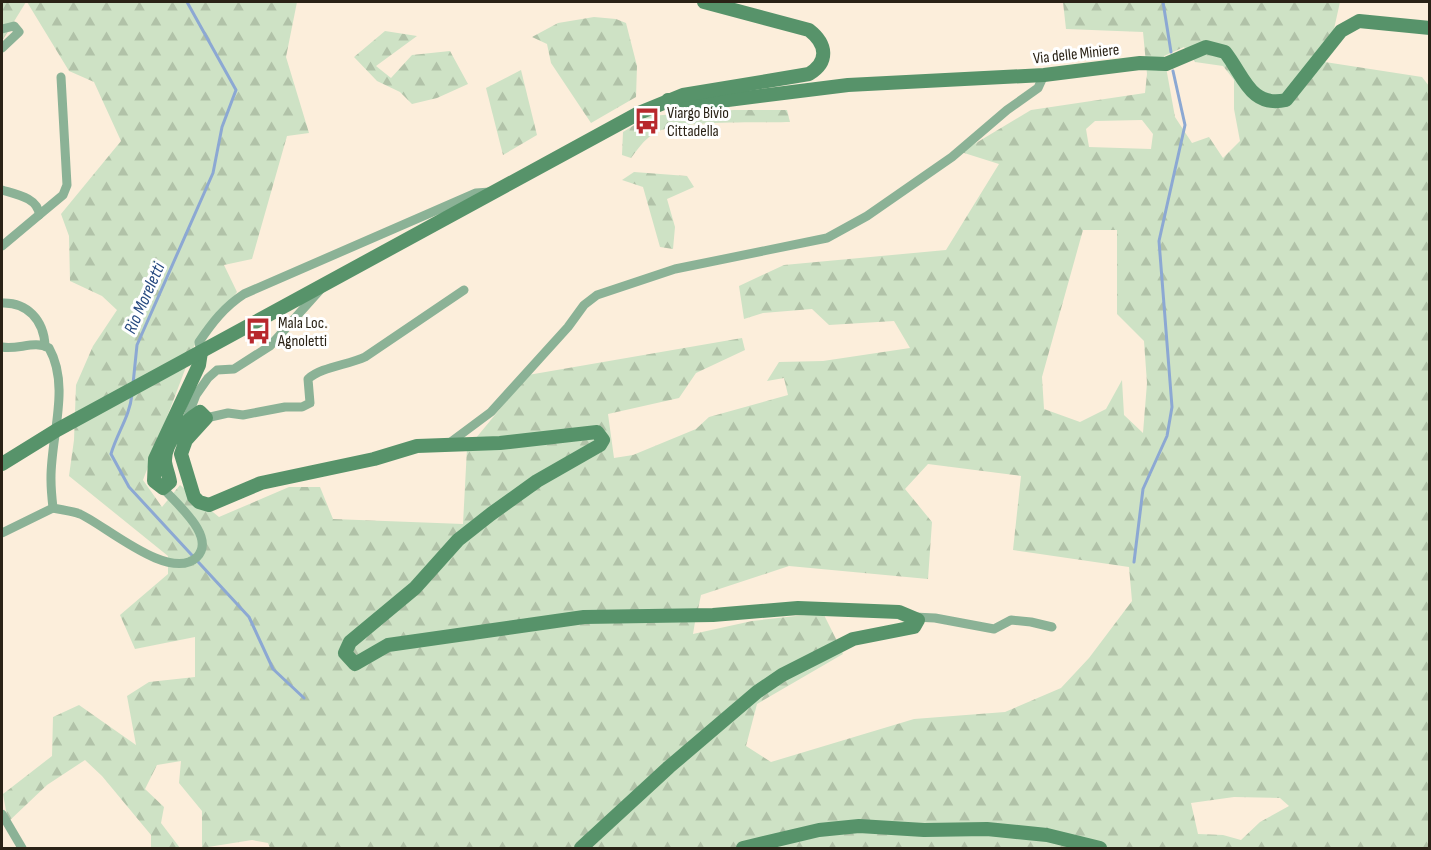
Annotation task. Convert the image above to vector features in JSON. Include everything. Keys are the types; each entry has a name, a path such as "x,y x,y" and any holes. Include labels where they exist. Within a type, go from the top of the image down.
{"street":[{"path":"2,464 57,430 668,100 683,94 809,75 819,69 823,61 824,50 819,38 809,30 704,2"},
{"name":"Via delle Miniere","path":"668,100 673,107 856,85 1044,75 1140,63 1166,64 1206,47 1225,52 1248,87 1261,100 1275,102 1286,100 1341,31 1359,21 1430,28"},
{"path":"2,28 14,26 19,32 2,48"},
{"path":"446,446 491,412 568,327 584,305 597,295 675,269 826,238 867,216 952,158 993,122 1038,88 1044,75"},
{"path":"2,246 63,195 67,184 61,77"},
{"path":"2,190 33,202 38,206 39,215"},
{"path":"2,533 53,508 81,515 148,555 180,564 195,558 201,550 201,532 163,488 154,481 156,459 199,366 201,352 199,342 227,304 243,294 476,193 495,192"},
{"path":"163,488 170,482 165,462 169,445 186,421 196,395 208,378 217,370 234,369 270,346 322,287"},
{"path":"464,290 364,357 348,365 313,374 308,379 310,404 302,407 274,408 243,415 228,413 206,418 186,440 181,454 194,497 199,502 209,505 261,483 374,459 417,446 500,443 597,432 603,440 600,446 537,482 458,540 415,588 350,642 345,653 355,663 388,645 584,617 713,615 798,608 899,612 914,617 935,618 994,629 1011,620 1052,627"},
{"path":"2,303 20,304 39,323 45,346 52,353 57,373 57,430 50,478 53,508"},
{"path":"2,347 45,346"},
{"path":"186,421 200,412 206,418"},
{"path":"581,849 669,767 757,692 812,658 853,639 914,627 918,620 914,617"},
{"path":"2,814 22,849"},
{"path":"743,849 819,831 859,826 997,830 1047,835 1100,849"}],"green space":[{"path":"2,2 26,2 2,41"},
{"path":"27,2 297,2 286,57 309,133 287,136 252,259 224,265 237,292 194,346 143,480 162,507 180,485 219,517 289,487 320,487 333,519 463,524 467,448 574,435 601,440 537,480 349,641 355,665 388,647 530,626 696,616 693,634 752,621 823,613 839,645 782,674 580,848 270,848 268,843 252,840 202,848 202,811 179,783 181,761 157,765 145,789 164,807 161,823 180,848 151,848 151,835 102,776 85,760 47,785 8,822 3,794 52,756 53,717 79,705 136,745 127,696 149,682 195,677 195,637 135,649 120,615 168,574 168,556 69,476 74,440 76,385 93,346 117,310 102,296 70,281 69,236 61,214 121,141 94,82 69,71"},
{"path":"1063,2 1340,2 1334,29 1312,60 1422,77 1429,86 1429,848 1106,848 1047,833 859,825 737,848 583,848 758,693 840,647 843,654 757,704 746,746 771,762 914,719 1005,712 1061,688 1089,658 1132,601 1129,567 1013,550 1021,476 928,464 905,489 932,522 928,579 789,566 701,595 697,614 631,614 387,644 355,662 351,643 459,541 601,446 598,431 471,444 528,375 742,338 745,350 696,373 679,398 608,414 614,458 633,455 696,429 709,417 788,395 784,378 767,381 779,362 823,361 910,348 894,321 829,325 812,309 763,313 744,319 739,286 784,265 946,250 999,164 961,152 1031,110 1145,93 1147,74 1143,32 1066,29","holes":["1184,47 1195,62 1223,66 1234,80 1234,109 1240,141 1223,158 1209,137 1192,143 1175,117 1164,56","1142,120 1153,134 1151,149 1089,147 1086,129 1095,121","1083,230 1117,230 1117,314 1144,341 1147,383 1143,433 1124,415 1122,380 1106,409 1080,422 1044,409 1042,377","1234,797 1280,798 1289,806 1260,822 1241,840 1223,835 1198,834 1191,803"]},
{"path":"594,17 616,19 626,23 637,66 636,97 591,123 551,63 547,44 532,37 558,23"},
{"path":"385,31 417,36 376,66 391,78 412,55 450,51 468,84 437,98 412,104 400,92 377,81 354,57"},
{"path":"521,70 537,135 503,155 486,88"},
{"path":"734,110 787,110 790,122 698,124 664,129 653,134 631,158 622,155 623,132 649,116"},
{"path":"634,172 687,176 694,187 667,199 675,227 673,249 660,247 643,187 622,180"},
{"path":"987,830 1095,848 748,848 820,832"}],"waterway":[{"name":"Rio Moreletti","path":"133,384 137,345 213,173 222,127 236,90 187,2"},
{"path":"1163,2 1171,52"},
{"path":"1134,562 1143,489 1167,436 1172,407 1159,241 1185,125 1173,71"},
{"name":"Rio Moreletti","path":"132,394 129,410 111,454 129,487 249,617 273,669 304,698"}],"place":[{"name":"Viargo Bivio Cittadella","path":"647,121"},
{"name":"Mala Loc. Agnoletti","path":"258,331"}]}
